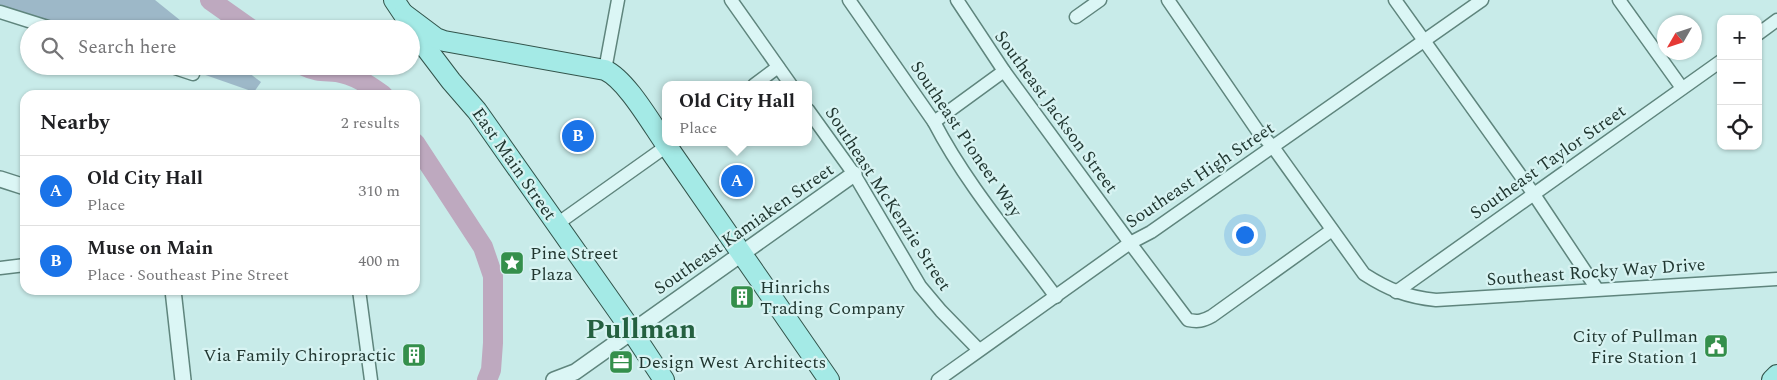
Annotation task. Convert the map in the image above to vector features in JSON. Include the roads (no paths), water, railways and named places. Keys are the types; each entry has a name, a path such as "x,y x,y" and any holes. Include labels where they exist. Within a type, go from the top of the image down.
{"main road":[{"path":"399,7 415,20"},
{"name":"East Main Street","path":"399,7 408,20"},
{"path":"420,25 436,38 459,45 605,70 612,73 662,134"},
{"name":"East Main Street","path":"420,39 477,111 664,380"},
{"path":"458,89 449,56 451,50 459,45"},
{"path":"671,146 742,254 829,380"},
{"path":"1772,380 1777,375"}],"street":[{"path":"605,70 618,0"},
{"path":"731,0 788,81"},
{"name":"Southeast Pioneer Way","path":"849,0 934,122 945,144 1056,297"},
{"name":"Southeast Jackson Street","path":"957,0 1004,71 1188,320 1196,322 1212,316 1332,230"},
{"path":"1076,17 1100,0"},
{"name":"Southeast Rocky Way Drive","path":"1168,0 1258,130 1273,147 1364,274 1396,292 1417,298 1436,300 1777,279"},
{"path":"1395,0 1533,193 1597,290"},
{"name":"Southeast High Street","path":"938,380 1130,243 1150,232 1482,0"},
{"path":"1619,0 1682,88"},
{"path":"0,12 25,20"},
{"path":"1762,31 1777,20"},
{"name":"Southeast Taylor Street","path":"1396,292 1717,64"},
{"path":"760,81 778,68"},
{"path":"934,122 1004,71"},
{"name":"Southeast McKenzie Street","path":"812,116 854,174 920,286 941,311 979,350"},
{"path":"557,224 667,146"},
{"name":"Southeast Kamiaken Street","path":"554,380 575,372 854,174"},
{"path":"0,179 20,185"},
{"path":"0,268 20,266"},
{"path":"174,295 183,380"},
{"path":"361,295 371,380"}],"waterway":[{"path":"210,0 238,20"},
{"path":"349,75 375,90"},
{"path":"420,151 483,247 493,276 493,343 491,370 487,380"}],"place":[{"name":"Muse on Main","path":"578,136"},
{"name":"Old City Hall","path":"737,181"},
{"name":"Pine Street Plaza","path":"512,263"},
{"name":"Hinrichs Trading Company","path":"742,297"},
{"name":"City of Pullman Fire Station 1","path":"1716,346"},
{"name":"Via Family Chiropractic","path":"414,355"},
{"name":"Design West Architects","path":"621,362"}],"district":[{"name":"Pullman","path":"641,329"}]}
